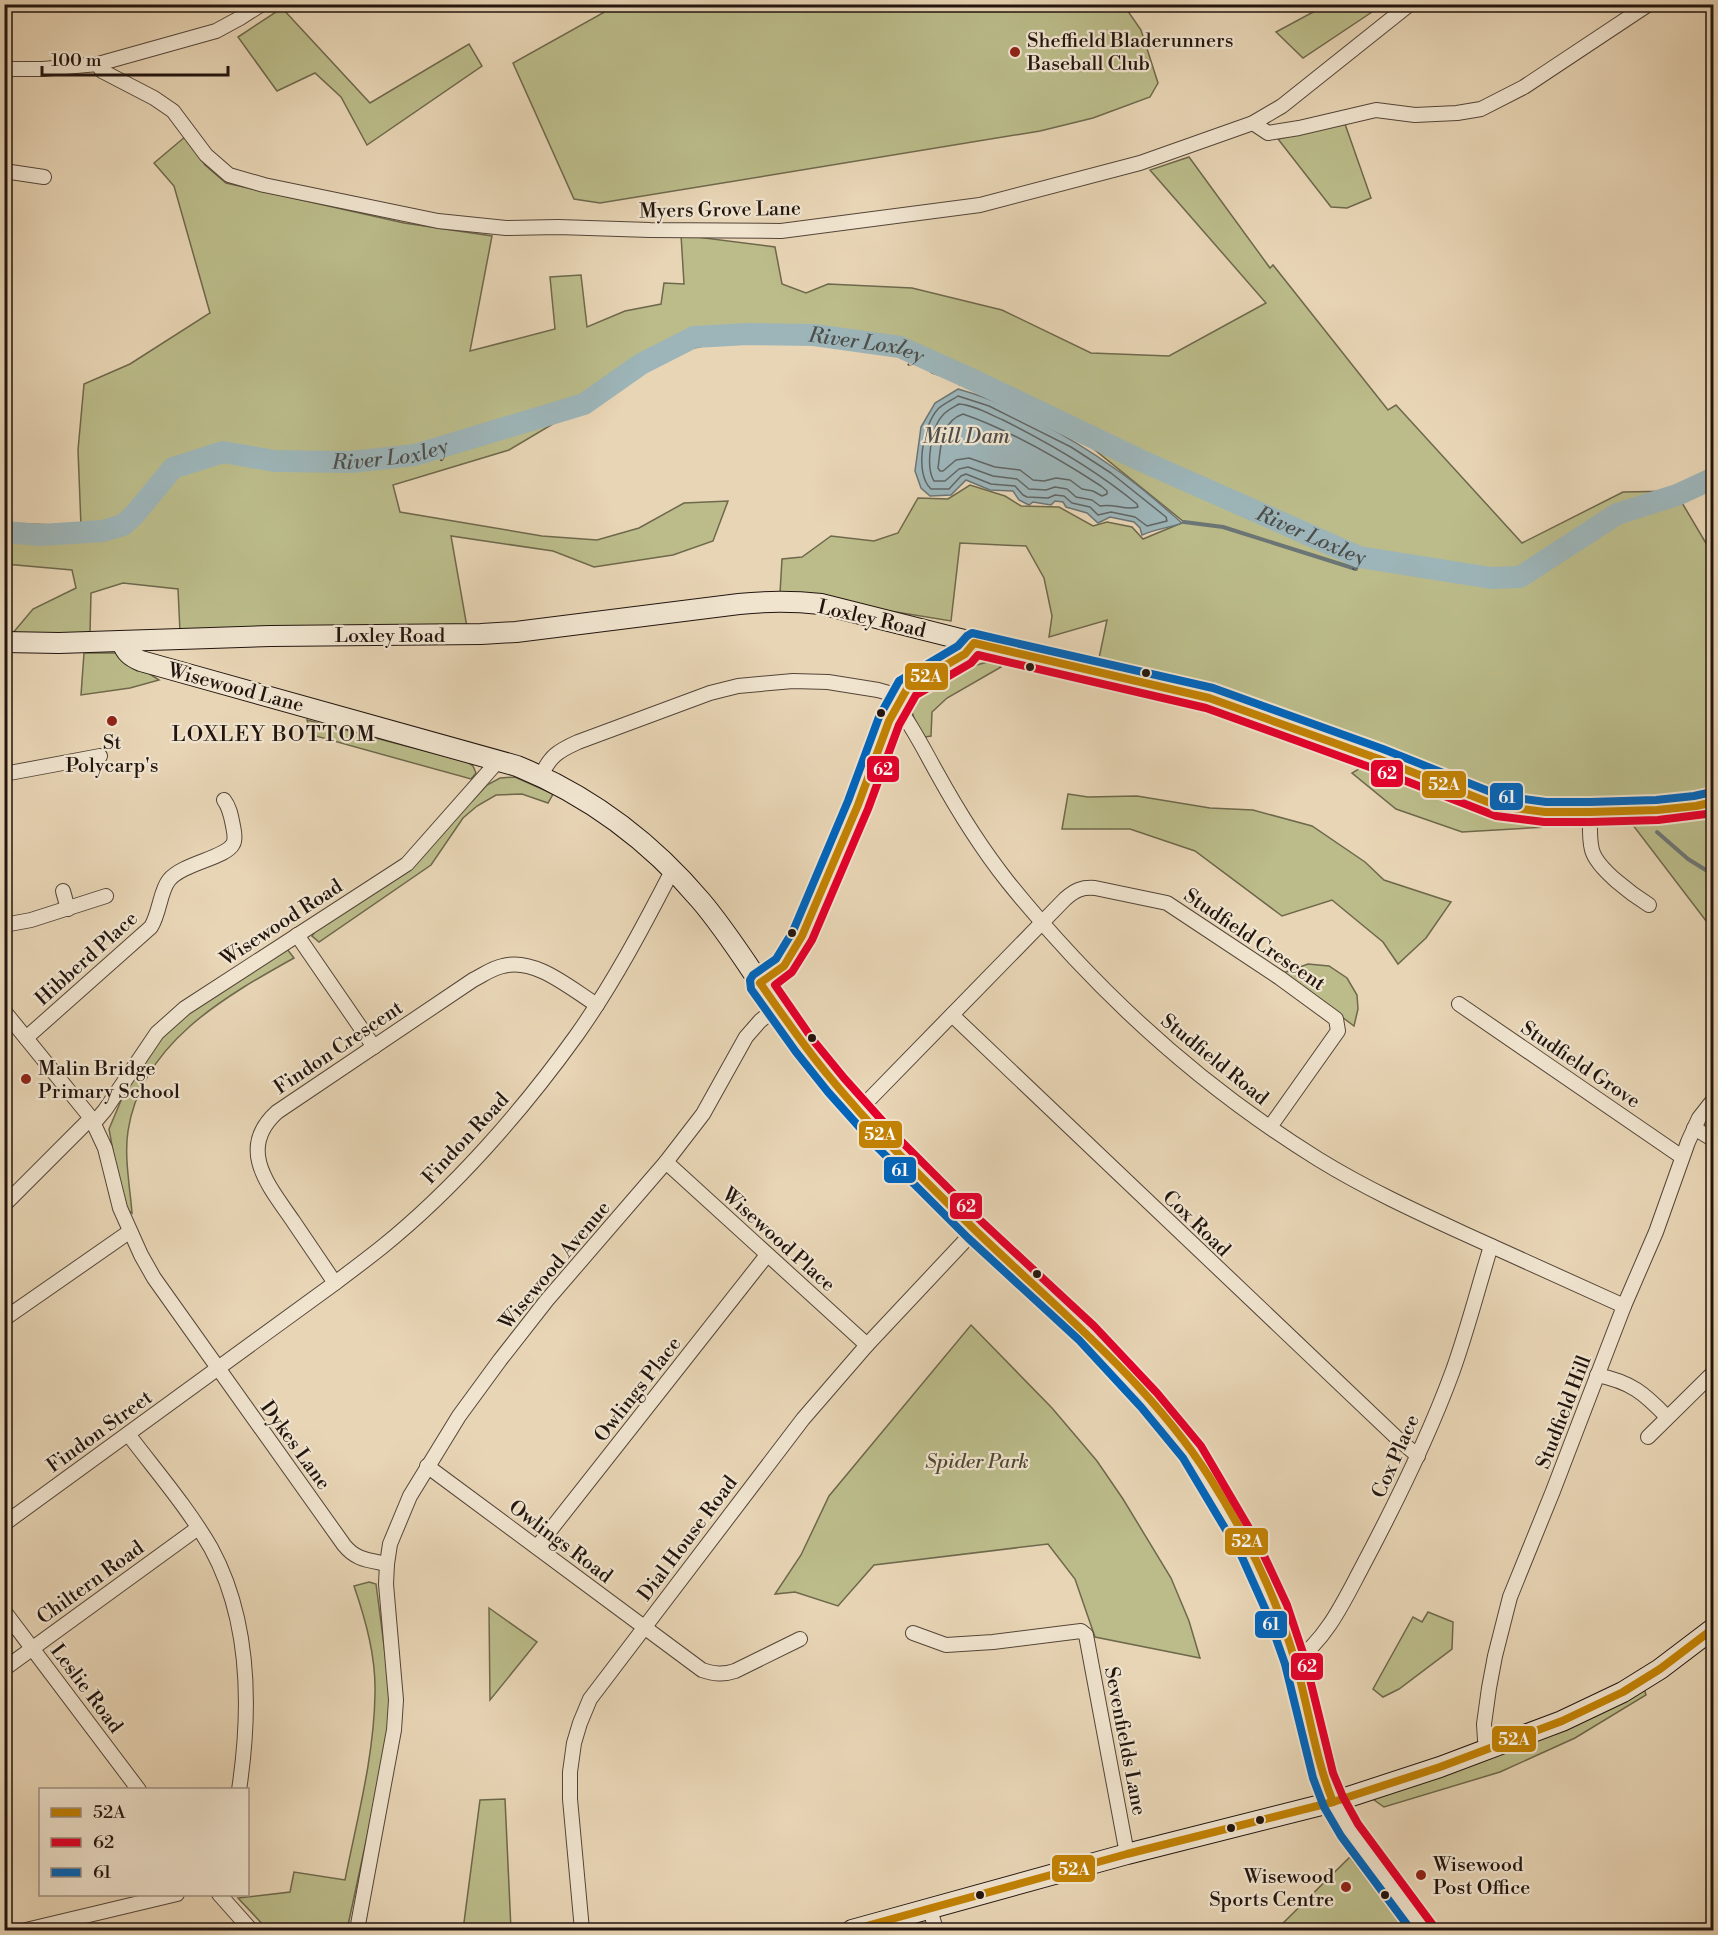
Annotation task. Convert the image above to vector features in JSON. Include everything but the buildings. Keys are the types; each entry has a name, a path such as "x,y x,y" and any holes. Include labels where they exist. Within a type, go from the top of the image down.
{"street":[{"path":"4,69 43,69 98,64 216,31 262,4"},
{"name":"Myers Grove Lane","path":"98,64 102,71 154,98 173,111 206,155 229,175 332,200 417,217 506,228 781,231 980,205 1140,162 1253,123 1282,106 1410,4"},
{"path":"1253,123 1268,134 1376,111 1415,115 1457,113 1481,109 1524,87 1649,4"},
{"path":"4,171 44,177"},
{"name":"Loxley Road","path":"4,642 59,643 270,636 435,636 516,632 774,600 821,604 974,643 1209,698 1378,759 1498,806 1545,812 1590,812 1657,810 1713,802"},
{"name":"Wisewood Lane","path":"121,641 126,651 141,661 516,766 541,776 592,804 633,833 700,900 836,1085 887,1142 975,1230 1086,1334 1149,1400 1192,1452 1219,1494 1265,1579 1295,1661 1323,1776 1333,1802"},
{"path":"760,983 784,966 802,936 836,860 877,751 908,687 965,654 974,643"},
{"path":"541,776 546,764 558,751 710,693 738,686 793,681 828,682 892,694 899,703"},
{"name":"Studfield Road","path":"899,703 935,770 981,845 1042,924 1074,959 1156,1039 1218,1090 1318,1160 1404,1206 1624,1306"},
{"path":"4,774 100,756"},
{"name":"Wisewood Road","path":"4,1205 105,1110 157,1033 210,990 407,864 498,761"},
{"name":"Hibberd Place","path":"26,1038 152,927 168,881 178,871 232,846 235,840 234,830 228,806 224,800"},
{"path":"1590,812 1592,849 1597,861 1631,894 1650,905"},
{"name":"Findon Road","path":"217,1369 383,1247 428,1207 478,1155 526,1102 576,1036 621,966 672,871"},
{"name":"Studfield Crescent","path":"859,1110 1075,890 1084,887 1160,900 1177,909 1336,1019 1338,1031 1270,1127"},
{"path":"63,891 68,909"},
{"path":"4,925 32,920 106,896"},
{"path":"297,935 374,1047"},
{"name":"Findon Crescent","path":"335,1283 265,1181 257,1155 258,1142 268,1120 473,980 504,965 532,966 597,1005"},
{"name":"Studfield Grove","path":"1459,1004 1682,1157"},
{"name":"Wisewood Avenue","path":"387,1564 390,1544 410,1496 459,1416 547,1300 666,1162 703,1114 746,1037 777,1007"},
{"name":"Dykes Lane","path":"4,1011 93,1120 105,1148 120,1208 129,1232 154,1278 217,1369 351,1554 361,1559 387,1564"},
{"name":"Cox Road","path":"952,1015 1418,1456"},
{"name":"Studfield Hill","path":"1489,1749 1485,1740 1484,1724 1495,1656 1510,1597 1624,1306 1656,1232 1682,1157 1694,1128 1713,1099"},
{"path":"1694,1128 1713,1140"},
{"name":"Wisewood Place","path":"666,1162 867,1345"},
{"name":"Dial House Road","path":"582,1930 570,1799 570,1772 574,1743 591,1699 802,1419 867,1345 975,1230"},
{"path":"4,1319 129,1232"},
{"name":"Cox Place","path":"1295,1661 1317,1643 1346,1597 1388,1519 1418,1456 1452,1372 1491,1246"},
{"name":"Owlings Place","path":"537,1547 767,1255"},
{"name":"Findon Street","path":"4,1524 217,1369"},
{"path":"1648,1437 1713,1372"},
{"path":"1598,1375 1632,1386 1647,1396 1667,1417"},
{"path":"128,1434 198,1528 223,1573 235,1610 246,1684 244,1758 239,1788"},
{"name":"Owlings Road","path":"427,1466 702,1670 713,1674 735,1671 800,1639"},
{"name":"Chiltern Road","path":"4,1669 198,1528"},
{"path":"357,1930 394,1730 396,1700 386,1584 387,1564"},
{"name":"Leslie Road","path":"4,1611 138,1788"},
{"path":"852,1930 1127,1854 1333,1802 1489,1749 1562,1721 1623,1692 1660,1669 1713,1628"},
{"name":"Sevenfields Lane","path":"913,1633 946,1645 993,1642 1081,1630 1086,1635 1127,1854"},
{"path":"1333,1802 1349,1830 1424,1930"},
{"path":"26,1930 169,1896"},
{"path":"221,1896 251,1930"},
{"path":"930,1909 936,1930"}],"green space":[{"path":"1123,4 1141,30 1158,83 1150,97 1093,118 1040,131 600,203 574,199 513,63 617,5"},
{"path":"1328,4 1364,5 1372,12 1303,58 1276,32"},
{"path":"282,8 370,103 469,44 482,66 367,145 341,97 315,73 277,91 238,37"},
{"path":"1345,124 1371,198 1347,208 1331,207 1278,139"},
{"path":"186,136 205,165 226,183 404,223 492,236 470,351 555,329 550,277 581,275 587,327 625,311 661,304 664,283 684,284 681,235 775,247 782,284 806,293 828,284 912,288 1002,310 1091,353 1169,356 1266,303 1150,170 1189,157 1270,268 1273,265 1388,410 1396,405 1522,543 1623,492 1675,491 1713,555 1713,791 1648,800 1558,805 1501,799 1374,752 1229,692 1098,663 1107,620 1049,637 1052,616 1044,578 1026,546 960,543 951,621 780,593 782,559 802,557 831,536 874,541 898,533 918,498 948,499 970,485 1005,496 1021,506 1059,507 1093,526 1107,522 1132,527 1143,539 1184,522 1075,434 976,386 932,373 904,351 807,334 759,333 647,359 610,382 580,408 509,450 393,485 400,512 542,536 597,540 639,528 684,503 728,501 713,541 673,555 594,567 553,551 451,536 467,627 180,632 178,589 123,583 91,593 90,633 12,634 33,609 76,588 72,570 5,564 5,523 81,526 78,450 84,384 130,364 210,313 174,186 154,163"},
{"path":"84,653 118,653 159,680 130,688 81,695"},
{"path":"995,661 1001,667 947,698 932,712 931,736 925,737 916,723 912,707 923,690 934,682 961,670"},
{"path":"307,720 467,762 473,766 476,773 471,779 312,735"},
{"path":"1362,767 1502,820 1549,823 1547,827 1462,832 1396,809 1352,773"},
{"path":"515,777 553,794 548,803 522,794 496,795 477,806 463,818 431,865 319,942 312,936 318,927 412,866 487,785 500,778"},
{"path":"1068,794 1088,797 1137,796 1210,808 1253,810 1312,826 1365,862 1384,880 1451,902 1426,938 1398,964 1383,942 1332,900 1282,916 1195,851 1130,829 1062,829"},
{"path":"1713,815 1713,930 1629,820"},
{"path":"287,949 294,958 240,989 190,1026 168,1048 150,1073 136,1100 128,1131 127,1162 132,1213 127,1210 118,1179 109,1129 125,1091 154,1045 185,1015"},
{"path":"1308,964 1329,966 1347,978 1357,995 1358,1009 1354,1026 1283,973"},
{"name":"Spider Park","path":"971,1325 1052,1408 1097,1461 1171,1578 1189,1621 1200,1658 1095,1637 1075,1579 1048,1544 874,1565 838,1606 795,1592 775,1594 801,1555 829,1496"},
{"path":"369,1582 376,1584 389,1684 389,1721 385,1753 347,1930 268,1930 238,1898 290,1892 294,1872 345,1880 364,1788 374,1718 375,1680 372,1653 354,1586"},
{"path":"489,1608 537,1642 490,1700"},
{"path":"1428,1612 1453,1622 1452,1649 1399,1689 1383,1697 1373,1689 1413,1617 1422,1622"},
{"path":"1643,1685 1646,1695 1575,1738 1500,1772 1384,1807 1367,1795"},
{"path":"505,1799 511,1930 463,1930 480,1800"},
{"name":"Wisewood Sports Centre","path":"1350,1857 1405,1930 1276,1930"}],"water":[{"name":"Mill Dam","path":"958,389 1018,412 1079,445 1132,481 1182,523 1142,535 1140,528 1134,522 1110,517 1098,523 1087,513 1066,507 1063,502 1055,501 1051,505 1033,502 1029,505 1019,500 1013,491 990,490 966,480 951,495 930,496 921,488 915,471 921,427 935,403"}],"waterway":[{"name":"River Loxley","path":"4,532 41,535 103,531 123,525 173,468 223,452 275,461 351,462 415,455 584,404 641,364 694,337 748,334 814,335 900,347 1142,461 1359,557 1491,578 1520,577 1617,514 1677,495 1714,478"},
{"path":"960,384 964,375"},
{"path":"1184,522 1223,527 1356,569 1359,557"},
{"path":"1657,832 1714,878"}],"transit line":[{"name":"61","path":"1411,1930 1341,1836 1324,1807 1313,1778 1285,1664 1267,1613 1241,1555 1183,1458 1141,1407 1079,1340 968,1238 879,1149 796,1052 751,989 750,980 753,975 776,959 793,931 848,801 879,717 899,681 958,646 972,633 1213,688 1383,749 1501,796 1546,802 1590,802 1656,800 1712,792"},
{"name":"52A","path":"1333,1802 1317,1751 1296,1664 1280,1615 1260,1568 1210,1478 1159,1409 1130,1378 975,1230 880,1134 818,1063 760,983 784,966 802,936 858,805 889,721 908,687 965,654 974,643 1209,698 1379,759 1498,806 1545,812 1590,812 1657,810 1714,802"},
{"name":"62","path":"1432,1924 1358,1824 1343,1797 1333,1773 1305,1659 1287,1605 1259,1545 1201,1446 1157,1393 1094,1326 982,1222 895,1135 813,1040 775,985 792,972 812,940 868,809 899,725 916,695 971,663 978,655 1206,708 1375,769 1496,816 1544,822 1590,822 1658,820 1714,813"},
{"name":"52A","path":"852,1930 1127,1854 1333,1802 1440,1767 1562,1721 1623,1692 1660,1669 1714,1628"}],"place":[{"name":"Sheffield Bladerunners Baseball Club","path":"1015,52"},
{"name":"St Polycarp's","path":"112,721"},
{"name":"Malin Bridge Primary School","path":"26,1079"},
{"name":"Wisewood Post Office","path":"1421,1875"},
{"name":"Wisewood Sports Centre","path":"1346,1887"}],"district":[{"name":"LOXLEY BOTTOM","path":"274,734"}]}
